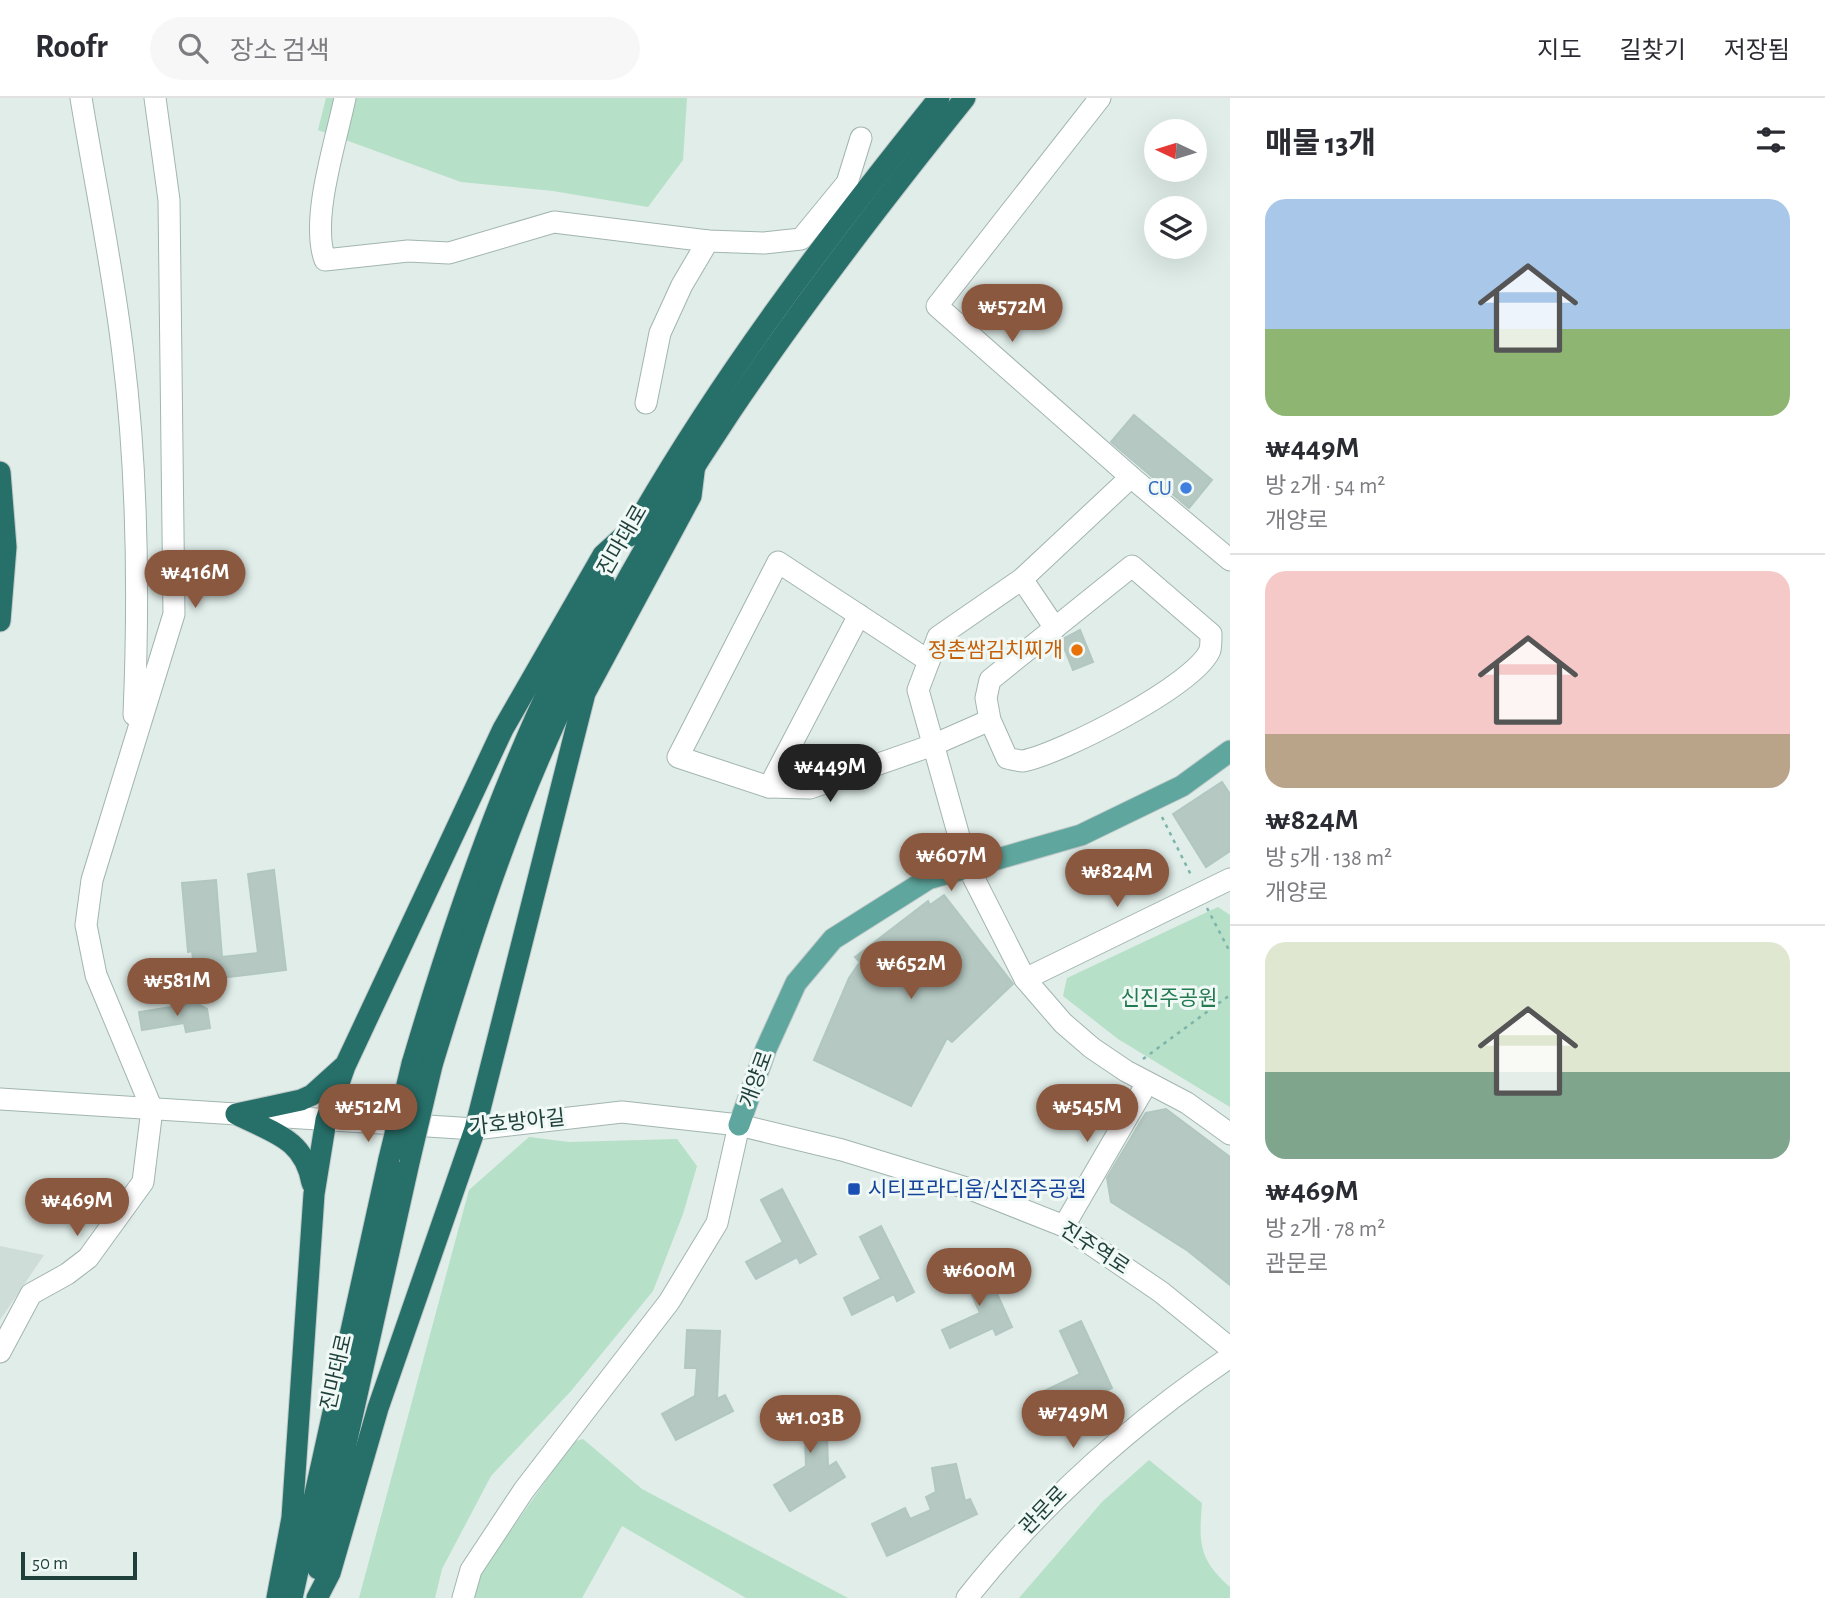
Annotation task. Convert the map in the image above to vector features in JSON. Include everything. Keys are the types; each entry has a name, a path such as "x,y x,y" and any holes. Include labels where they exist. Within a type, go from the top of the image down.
{"highway":[{"name":"진마대로","path":"311,1598 410,1158 422,1065 477,860 524,744 592,602 636,524 731,372 787,293 939,98"},
{"name":"진마대로","path":"292,1598 389,1159 495,866 542,752 610,611 695,464 747,383 803,305 965,98"},
{"path":"317,1598 330,1573 378,1408 475,1129 585,693 691,496 695,464"},
{"path":"0,472 6,547 0,621"},
{"path":"277,1598 292,1518 314,1194 326,1120 345,1066 503,729 603,555 636,524"},
{"path":"236,1114 301,1100 312,1095 345,1066"},
{"path":"236,1114 293,1144 303,1153 308,1163 314,1194"}],"main road":[{"name":"개양로","path":"739,1125 766,1049 796,984 833,939 905,891 967,865 1015,856 1081,835 1182,786 1230,751"}],"street":[{"path":"81,98 123,353 136,501 136,663 131,747"},
{"path":"0,1352 31,1294 67,1275 88,1258 143,1182 152,1109 96,975 86,925 92,880 174,614 169,200 155,98"},
{"path":"345,98 323,206 321,249 325,260 408,251 449,253 554,222 708,241 764,243 800,239 847,183 861,138"},
{"path":"1100,98 937,306 1130,478 1230,560"},
{"path":"646,403 660,333 682,285 708,241"},
{"path":"1130,478 1022,579 938,636 918,690 967,865 1026,979 1063,1023 1092,1048 1126,1071 1187,1103 1230,1134"},
{"path":"929,661 778,562 678,757 769,787 810,788 933,745 990,719"},
{"path":"1132,566 1211,634 1210,651 1188,673 1169,689 1098,732 1021,761 1007,758 990,719 986,698 990,680 1132,566"},
{"path":"1022,579 1055,628"},
{"path":"769,787 859,615"},
{"path":"1026,979 1230,879"},
{"path":"1064,1226 1147,1083"},
{"name":"가호방아길","path":"0,1100 475,1129 622,1112 739,1125"},
{"name":"진주역로","path":"739,1125 842,1150 974,1191 1064,1226 1160,1292 1230,1348"},
{"name":"개양로","path":"463,1598 471,1570 524,1490 669,1302 717,1223 739,1125"},
{"name":"관문로","path":"967,1598 1043,1508 1087,1466 1148,1414 1230,1357"}],"path":[{"path":"1126,1071 1230,995"}],"shaded area":[{"path":"0,1246 44,1255 0,1320"}],"green space":[{"path":"326,98 687,98 683,160 648,207 553,191 461,182 318,130"},
{"name":"신진주공원","path":"1218,907 1230,915 1230,1107 1118,1039 1063,996 1067,978"},
{"path":"529,1137 569,1142 677,1139 697,1166 683,1214 653,1291 571,1391 491,1476 442,1569 435,1598 359,1598 469,1190"},
{"path":"583,1439 642,1489 848,1598 746,1598 622,1526 582,1598 474,1598 478,1577 573,1442"},
{"path":"1149,1460 1202,1503 1203,1549 1212,1568 1230,1587 1230,1598 1019,1598 1102,1502"}],"building":[{"path":"1134,415 1212,480 1189,508 1111,442"},
{"name":"정촌쌈김치찌개","path":"1080,630 1093,662 1073,670 1061,640"},
{"path":"1222,782 1230,794 1230,851 1206,867 1173,814"},
{"path":"274,870 286,970 196,981 192,951 188,952 182,883 216,880 222,957 258,953 248,874"},
{"path":"944,895 1013,984 952,1042 947,1038 911,1106 814,1060 849,978 860,962 855,957 928,901 930,905"},
{"path":"196,1003 207,1009 210,1028 186,1032 184,1023 142,1030 139,1012"},
{"path":"1166,1109 1230,1157 1230,1285 1188,1251 1111,1202 1107,1178 1111,1171 1146,1113"},
{"path":"782,1189 816,1254 800,1263 797,1257 756,1279 746,1262 783,1242 761,1200"},
{"path":"881,1226 914,1292 897,1301 894,1294 852,1315 844,1298 881,1279 860,1237"},
{"path":"982,1260 1012,1327 996,1335 993,1328 950,1348 942,1330 980,1313 961,1270"},
{"path":"1081,1321 1112,1388 1096,1396 1093,1390 1050,1410 1042,1392 1080,1374 1060,1331"},
{"path":"687,1330 720,1331 717,1399 725,1395 733,1411 676,1440 662,1414 695,1396 697,1368 685,1368"},
{"path":"826,1399 828,1467 836,1462 845,1477 790,1511 774,1485 806,1466 805,1438 794,1438 793,1400"},
{"path":"956,1464 965,1501 970,1499 977,1514 887,1556 872,1524 905,1508 910,1519 931,1510 926,1497 936,1492 932,1468"}],"place":[{"name":"CU","path":"1186,488"},
{"name":"정촌쌈김치찌개","path":"1077,650"},
{"name":"시티프라디움/신진주공원","path":"854,1189"}]}
